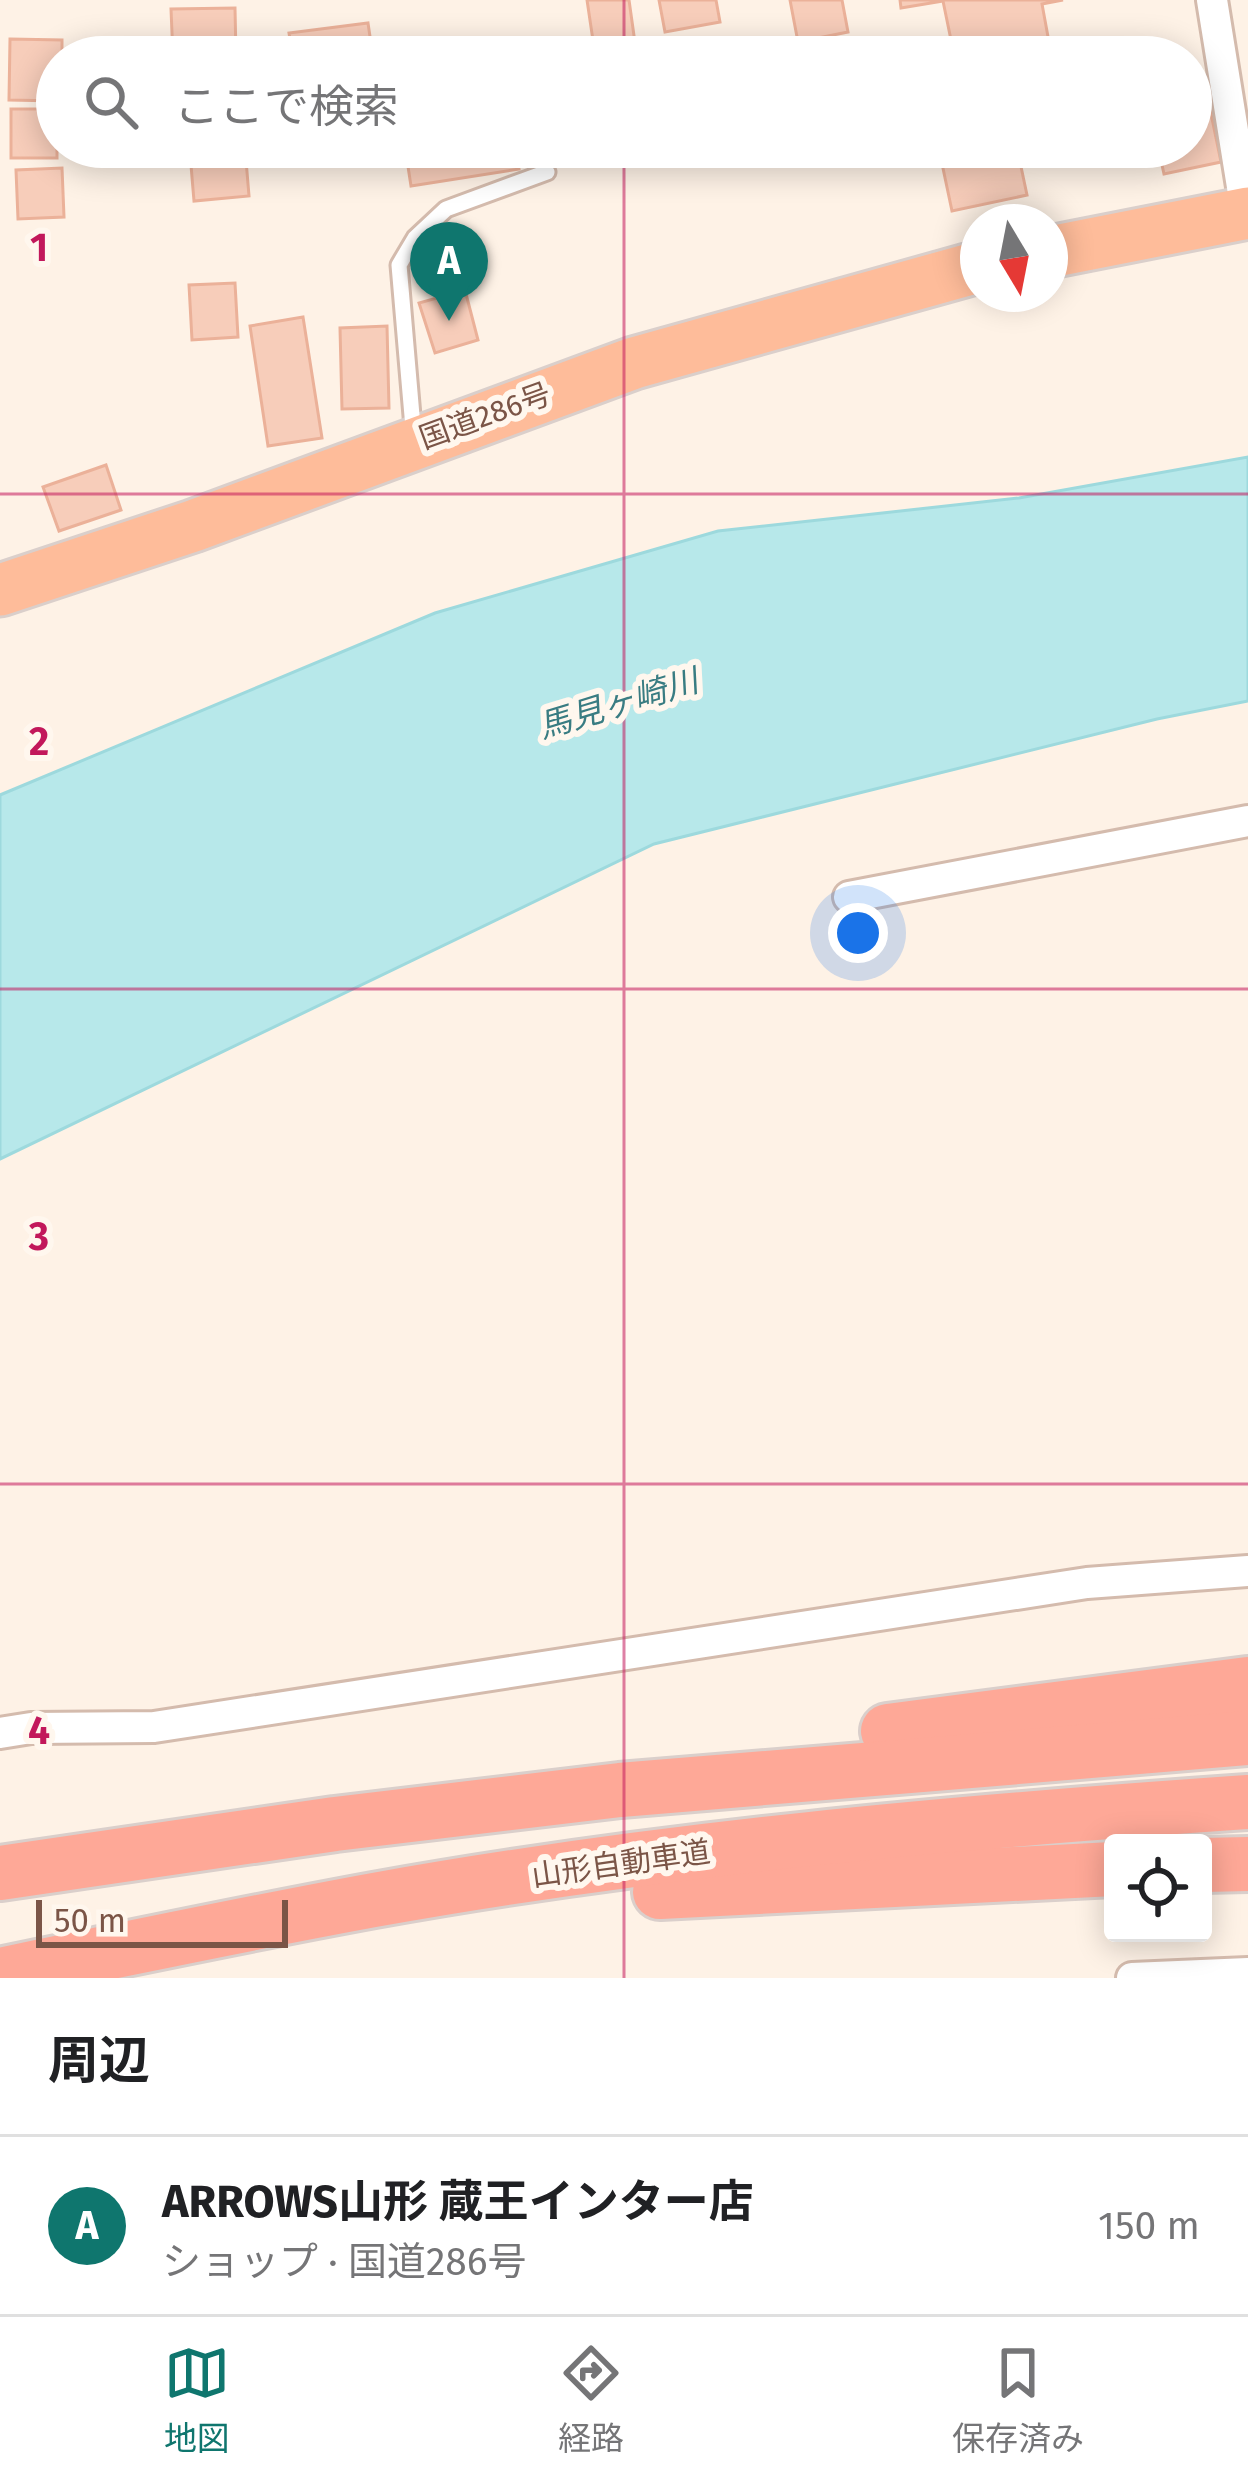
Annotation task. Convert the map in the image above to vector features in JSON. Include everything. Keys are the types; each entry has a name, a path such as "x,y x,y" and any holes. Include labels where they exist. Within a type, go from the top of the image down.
{"highway":[{"path":"1068,249 1247,216"},
{"name":"国道286号","path":"0,590 193,526 634,363 960,272"},
{"path":"0,1873 335,1824 893,1730 1248,1684"},
{"path":"335,1824 620,1790 1248,1738"},
{"name":"山形自動車道","path":"0,1975 376,1900 611,1864 848,1835 1248,1802"},
{"path":"1212,1865 1248,1864"},
{"path":"159,1942 645,1893 1104,1869"}],"street":[{"path":"1212,0 1247,216"},
{"path":"849,897 1248,821"},
{"path":"0,1733 154,1726 1087,1583 1248,1571"},
{"path":"1132,1978 1248,1973"}],"lane":[{"path":"415,442 399,265 415,238 446,208 547,172"}],"water":[{"name":"馬見ヶ崎川","path":"1248,457 1248,701 1157,719 654,844 0,1159 0,795 435,613 718,531 1019,498"}],"building":[{"path":"587,0 629,0 634,36 592,36"},
{"path":"659,0 716,0 720,22 665,32"},
{"path":"790,0 842,0 848,32 797,36"},
{"path":"900,0 1063,0 1042,4 1048,36 950,36 943,1 901,8"},
{"path":"235,8 236,36 172,36 171,9"},
{"path":"368,23 370,36 290,36"},
{"path":"10,39 36,40 36,101 9,100"},
{"path":"11,109 36,109 36,158 11,158"},
{"path":"1212,118 1221,162 1212,164"},
{"path":"62,168 64,217 18,219 16,170"},
{"path":"191,168 247,168 249,196 194,201"},
{"path":"408,168 519,168 519,169 411,186"},
{"path":"943,168 1021,168 1027,195 960,204 960,209 952,211"},
{"path":"235,283 238,337 192,340 189,285"},
{"path":"465,290 478,340 435,353 419,303"},
{"path":"303,317 322,438 268,446 250,326"},
{"path":"387,326 389,408 342,409 340,328"},
{"path":"106,465 121,510 59,531 43,487"}],"place":[{"name":"ARROWS山形 蔵王インター店","path":"449,321"}]}
